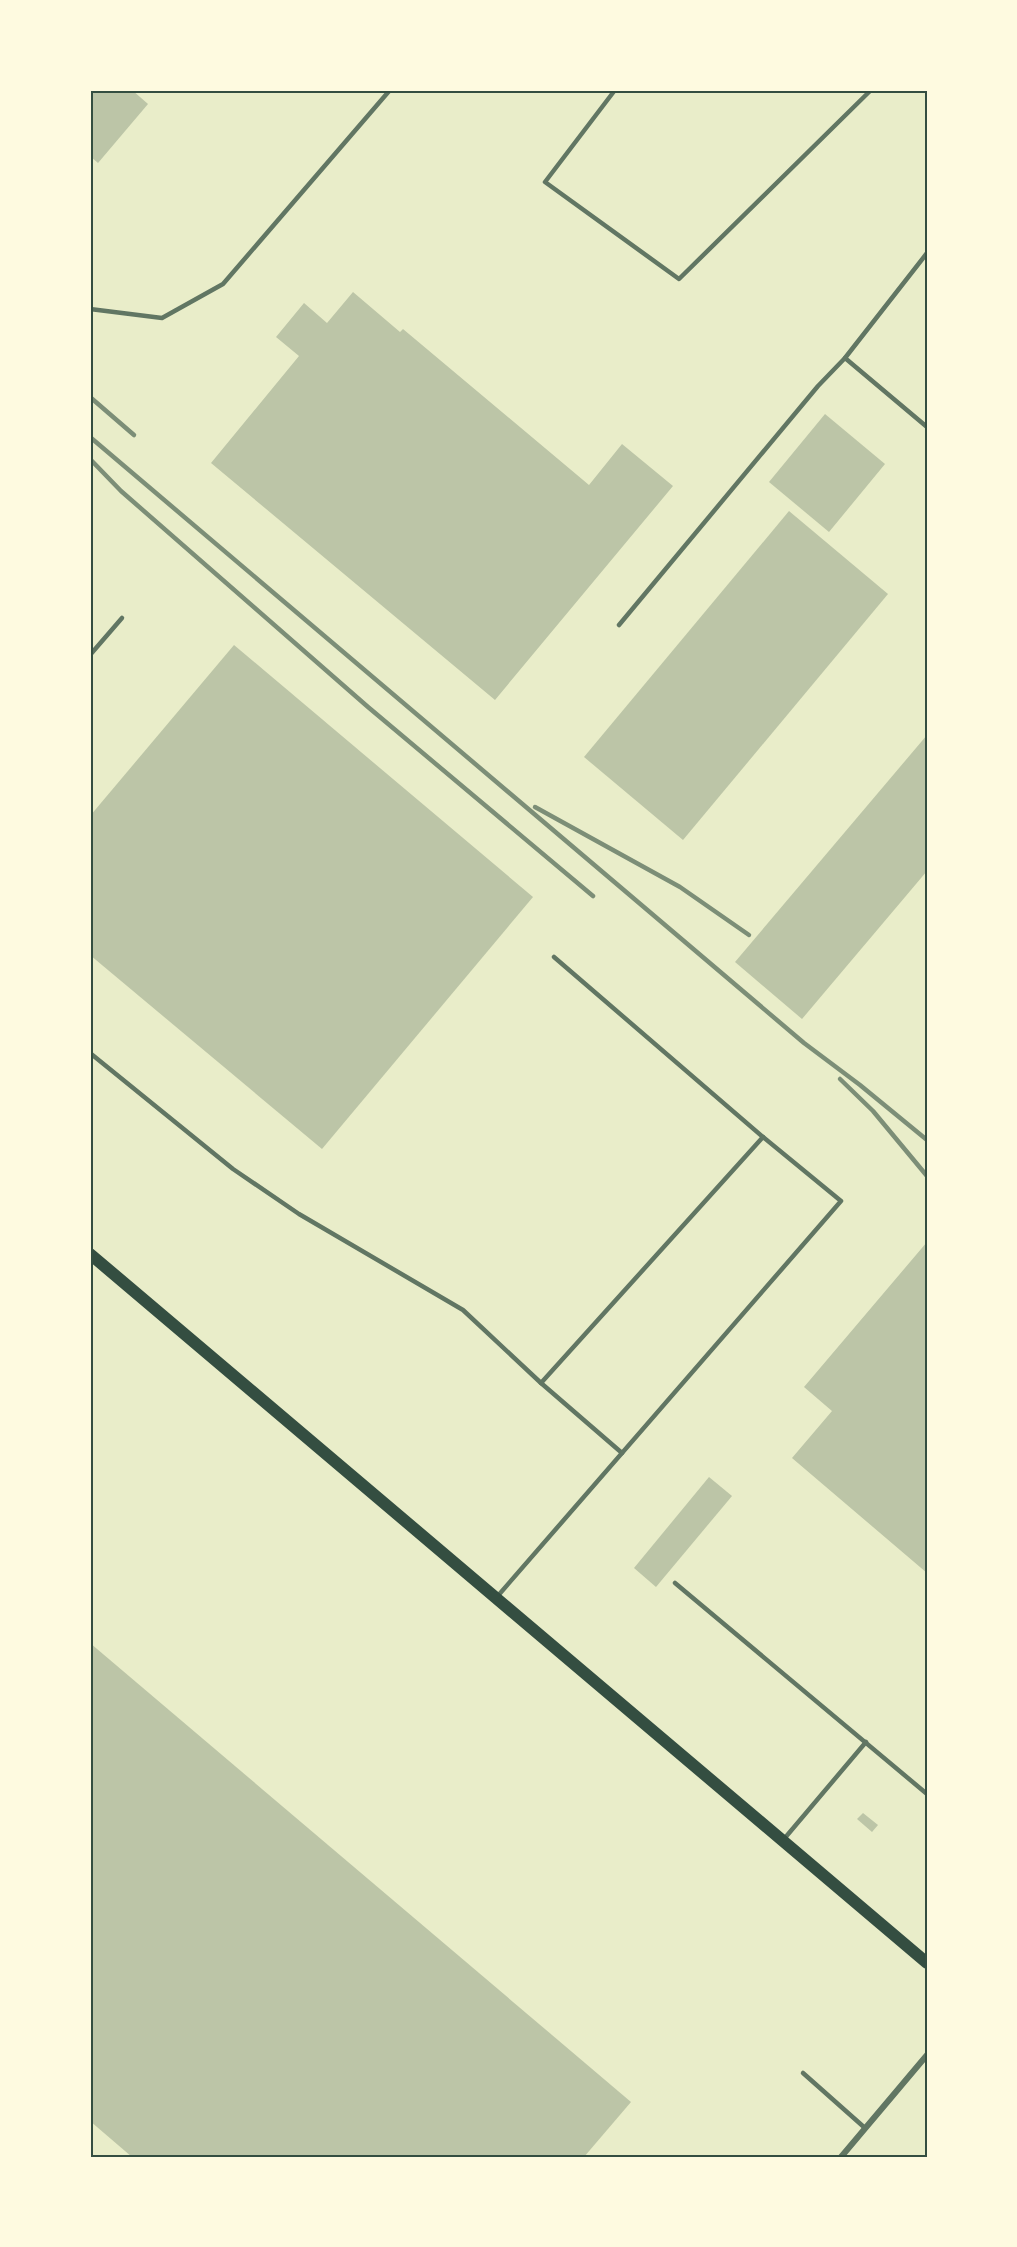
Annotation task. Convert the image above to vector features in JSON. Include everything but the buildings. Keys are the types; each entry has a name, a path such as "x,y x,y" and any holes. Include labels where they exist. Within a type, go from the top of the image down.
{"main road":[{"path":"90,1254 927,1963"}],"street":[{"path":"841,2157 927,2055"}],"lane":[{"path":"90,309 162,318 224,284 390,90"},
{"path":"615,90 545,182 679,279 871,90"},
{"path":"619,625 818,386 845,358 927,253"},
{"path":"845,358 927,427"},
{"path":"90,655 122,618"},
{"path":"496,1598 841,1201 554,957"},
{"path":"90,1053 233,1169 299,1214 463,1310 541,1383 622,1453"},
{"path":"541,1383 763,1137"},
{"path":"675,1583 927,1794"},
{"path":"783,1840 866,1742"},
{"path":"803,2073 865,2128"}],"railway":[{"path":"90,397 134,435"},
{"path":"90,437 804,1043 927,1140"},
{"path":"90,459 121,491 368,707 593,896"},
{"path":"535,807 680,887 749,935"},
{"path":"840,1079 873,1111 927,1176"}]}
